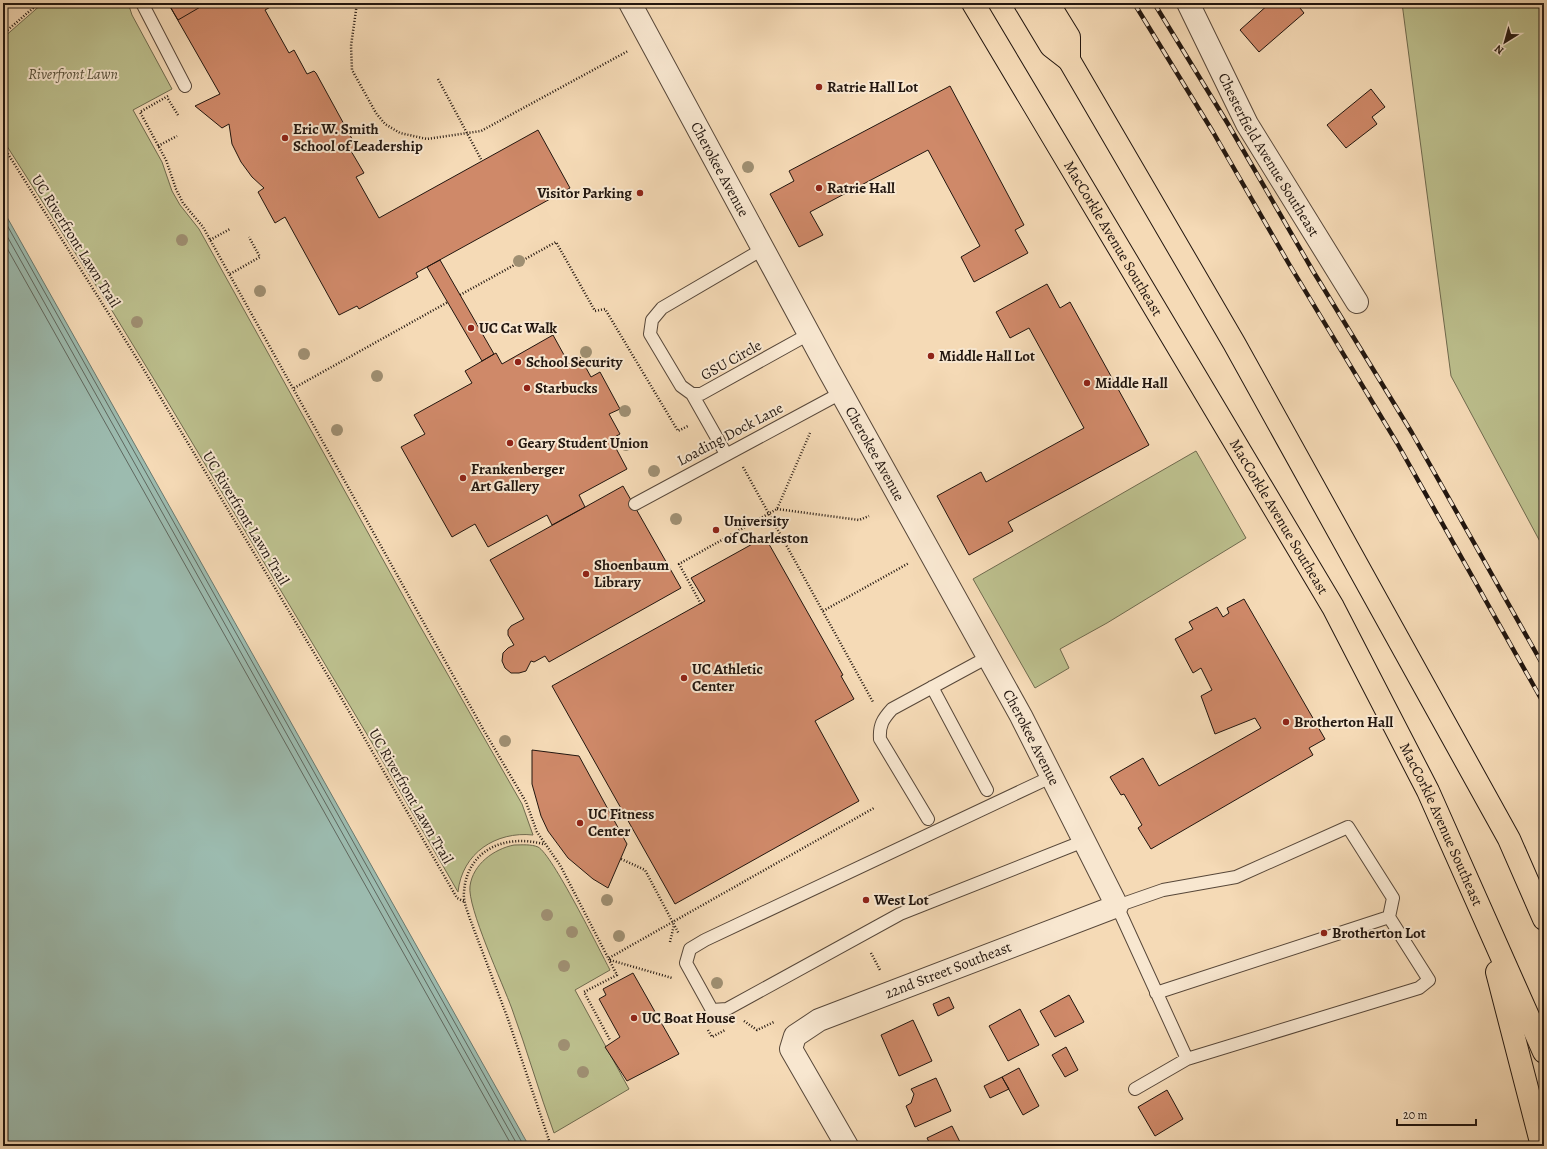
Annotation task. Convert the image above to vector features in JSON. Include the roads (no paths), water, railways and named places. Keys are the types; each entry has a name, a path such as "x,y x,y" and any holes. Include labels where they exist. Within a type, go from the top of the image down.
{"main road":[{"name":"MacCorkle Avenue Southeast","path":"973,3 1333,607 1428,791 1544,1052"},
{"path":"1025,3 1051,46 1069,60 1234,343 1509,838 1544,919"},
{"path":"1048,3 1069,38 1069,60"},
{"path":"1480,907 1542,1146"}],"street":[{"name":"Cherokee Avenue","path":"630,3 841,393 1021,716 1117,906"},
{"name":"Chesterfield Avenue Southeast","path":"1188,3 1247,124 1357,302"},
{"name":"22nd Street Southeast","path":"847,1146 791,1049 795,1036 819,1020 1117,906"}],"lane":[{"path":"142,3 185,86"},
{"name":"GSU Circle","path":"763,249 662,308 652,320 650,334 681,386 692,394 701,394 809,334"},
{"name":"Loading Dock Lane","path":"635,504 841,393"},
{"path":"692,394 726,454"},
{"path":"928,819 880,739 879,729 883,720 892,709 988,657"},
{"path":"932,687 987,790"},
{"path":"1051,777 705,940 690,949 686,963 712,1010 727,1009 900,914 1084,841"},
{"path":"1135,1089 1187,1059 1419,988 1429,980 1389,917 1393,898 1348,827 1236,878 1163,890 1117,906 1187,1059"},
{"path":"1156,993 1389,917"}],"water":[{"path":"3,210 529,1146 3,1146"}],"railway":[{"path":"1134,3 1213,132 1289,264 1397,443 1544,704"},
{"path":"1154,3 1228,124 1313,271 1412,433 1544,667"}],"place":[{"name":"Ratrie Hall Lot","path":"819,87"},
{"name":"Eric W. Smith School of Leadership","path":"285,138"},
{"name":"Ratrie Hall","path":"819,188"},
{"name":"Visitor Parking","path":"640,193"},
{"name":"UC Cat Walk","path":"471,328"},
{"name":"Middle Hall Lot","path":"931,356"},
{"name":"School Security","path":"518,362"},
{"name":"Middle Hall","path":"1087,383"},
{"name":"Starbucks","path":"527,388"},
{"name":"Geary Student Union","path":"510,443"},
{"name":"Frankenberger Art Gallery","path":"463,478"},
{"name":"University of Charleston","path":"716,530"},
{"name":"Shoenbaum Library","path":"586,574"},
{"name":"UC Athletic Center","path":"684,678"},
{"name":"Brotherton Hall","path":"1286,722"},
{"name":"UC Fitness Center","path":"580,823"},
{"name":"West Lot","path":"866,900"},
{"name":"Brotherton Lot","path":"1324,933"},
{"name":"UC Boat House","path":"634,1018"}],"park label":[{"name":"Riverfront Lawn","path":"73,74"}]}
